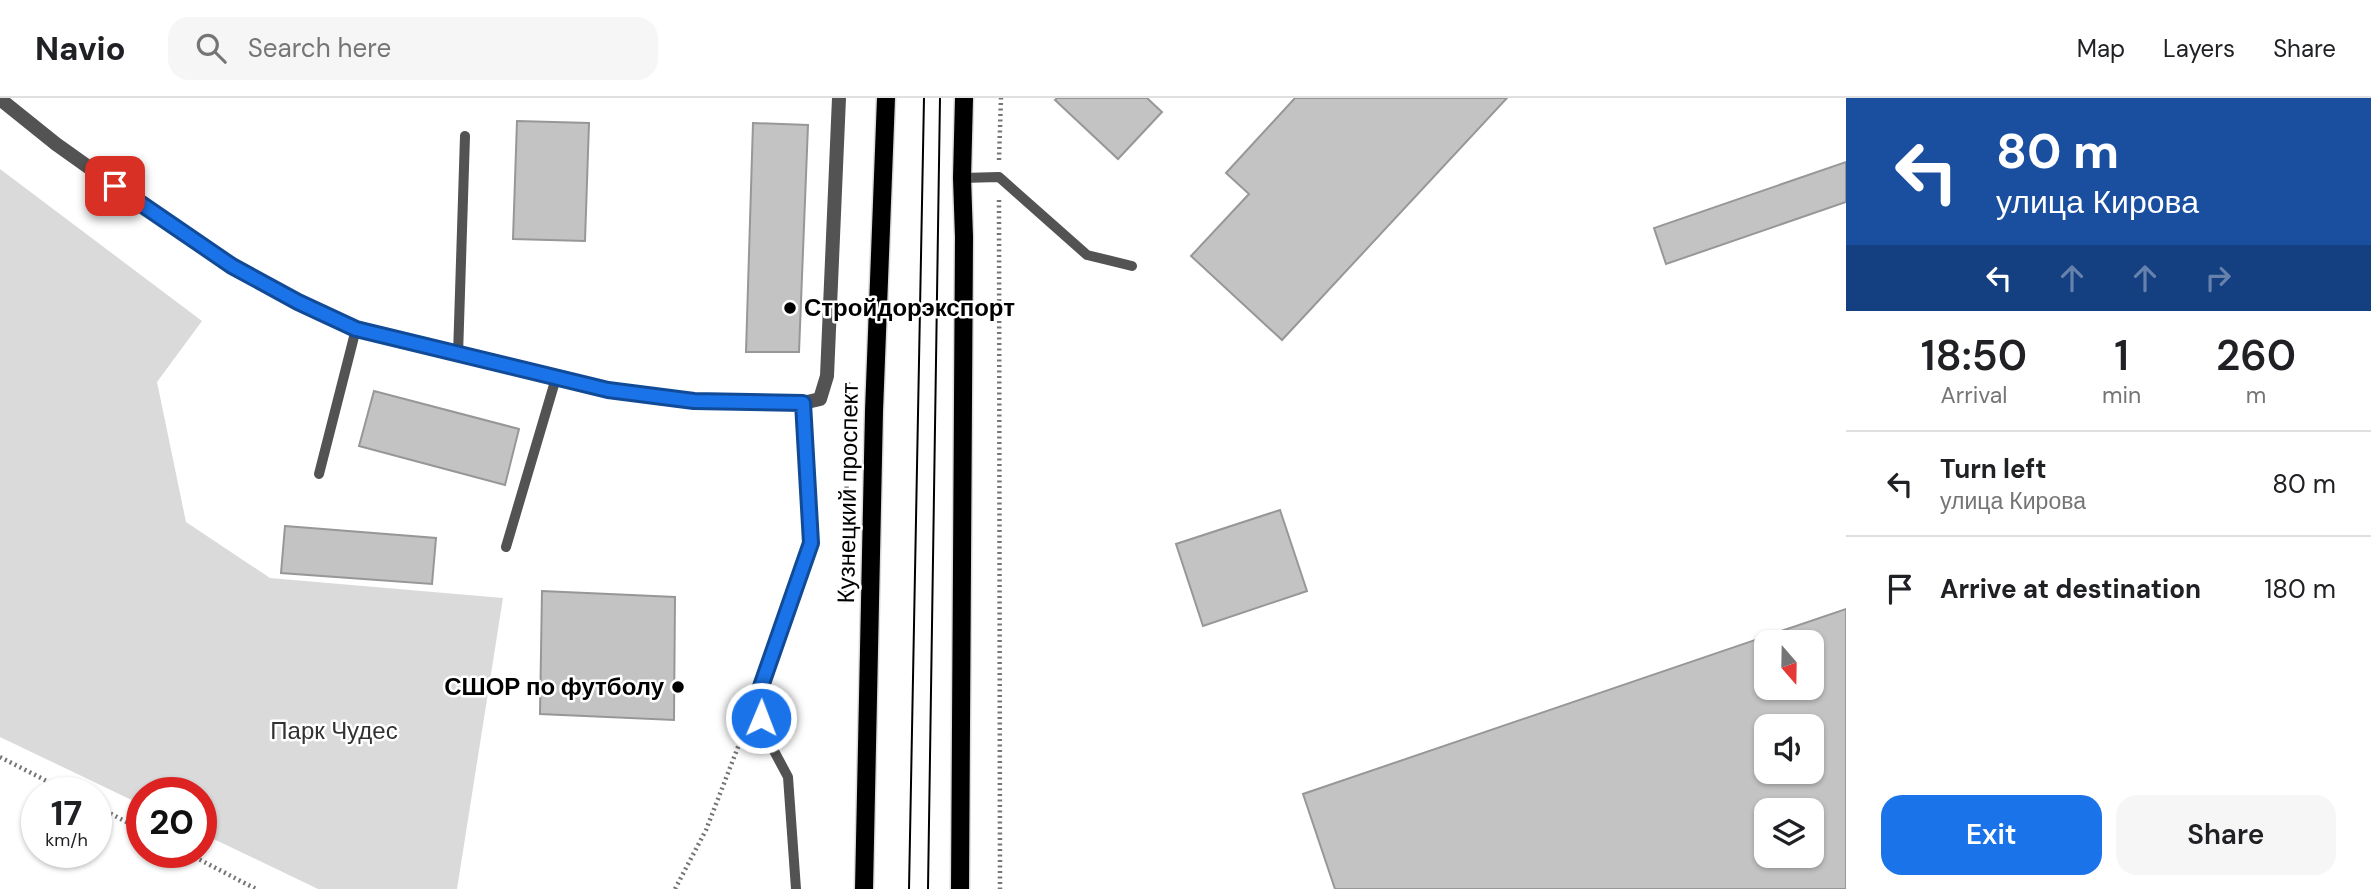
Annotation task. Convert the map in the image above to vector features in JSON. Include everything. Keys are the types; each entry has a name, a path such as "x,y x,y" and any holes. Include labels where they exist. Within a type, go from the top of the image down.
{"main road":[{"name":"Кузнецкий проспект","path":"864,889 875,397 886,98"},
{"path":"960,889 964,237 961,178 964,98"}],"street":[{"name":"Кузнецкий проспект","path":"803,403 820,399 827,376 839,98"},
{"path":"6,101 56,144 232,266 298,302 356,329 608,390 694,401 803,403"}],"lane":[{"path":"458,355 465,136"},
{"path":"961,178 999,177 1087,255 1132,266"},
{"path":"319,474 356,329"},
{"path":"506,547 555,378"},
{"path":"796,889 788,777 761,718 758,695 811,543 803,403"}],"path":[{"path":"1000,889 1001,98"},
{"path":"675,889 706,830 758,695"},
{"path":"0,757 39,777"},
{"path":"216,868 256,889"}],"green space":[{"name":"Парк Чудес","path":"0,169 202,321 157,382 186,522 270,578 503,598 457,889 318,889 217,841 217,777 126,777 126,797 112,791 112,777 84,777 0,737"}],"building":[{"path":"1147,98 1162,112 1118,159 1055,100"},
{"path":"1295,98 1507,98 1282,340 1191,256 1249,194 1226,173"},
{"path":"517,121 589,123 585,241 513,239"},
{"path":"753,123 808,125 799,352 746,352"},
{"path":"1846,162 1846,202 1666,264 1654,228"},
{"path":"374,391 519,429 505,485 359,446"},
{"path":"1280,510 1307,591 1203,626 1176,544"},
{"path":"285,526 436,538 432,584 281,573"},
{"path":"542,591 675,597 674,720 540,714"},
{"path":"1846,609 1846,889 1335,889 1303,794 1754,640 1754,700 1824,700 1824,630 1784,630"}],"tram line":[{"path":"909,889 924,98"},
{"path":"928,889 940,98"}],"place":[{"name":"Стройдорэкспорт","path":"790,308"},
{"name":"СШОР по футболу","path":"678,687"}],"route":[{"path":"115,186 232,266 298,302 356,329 608,390 694,401 803,403 811,543 758,695 761,718"}]}
